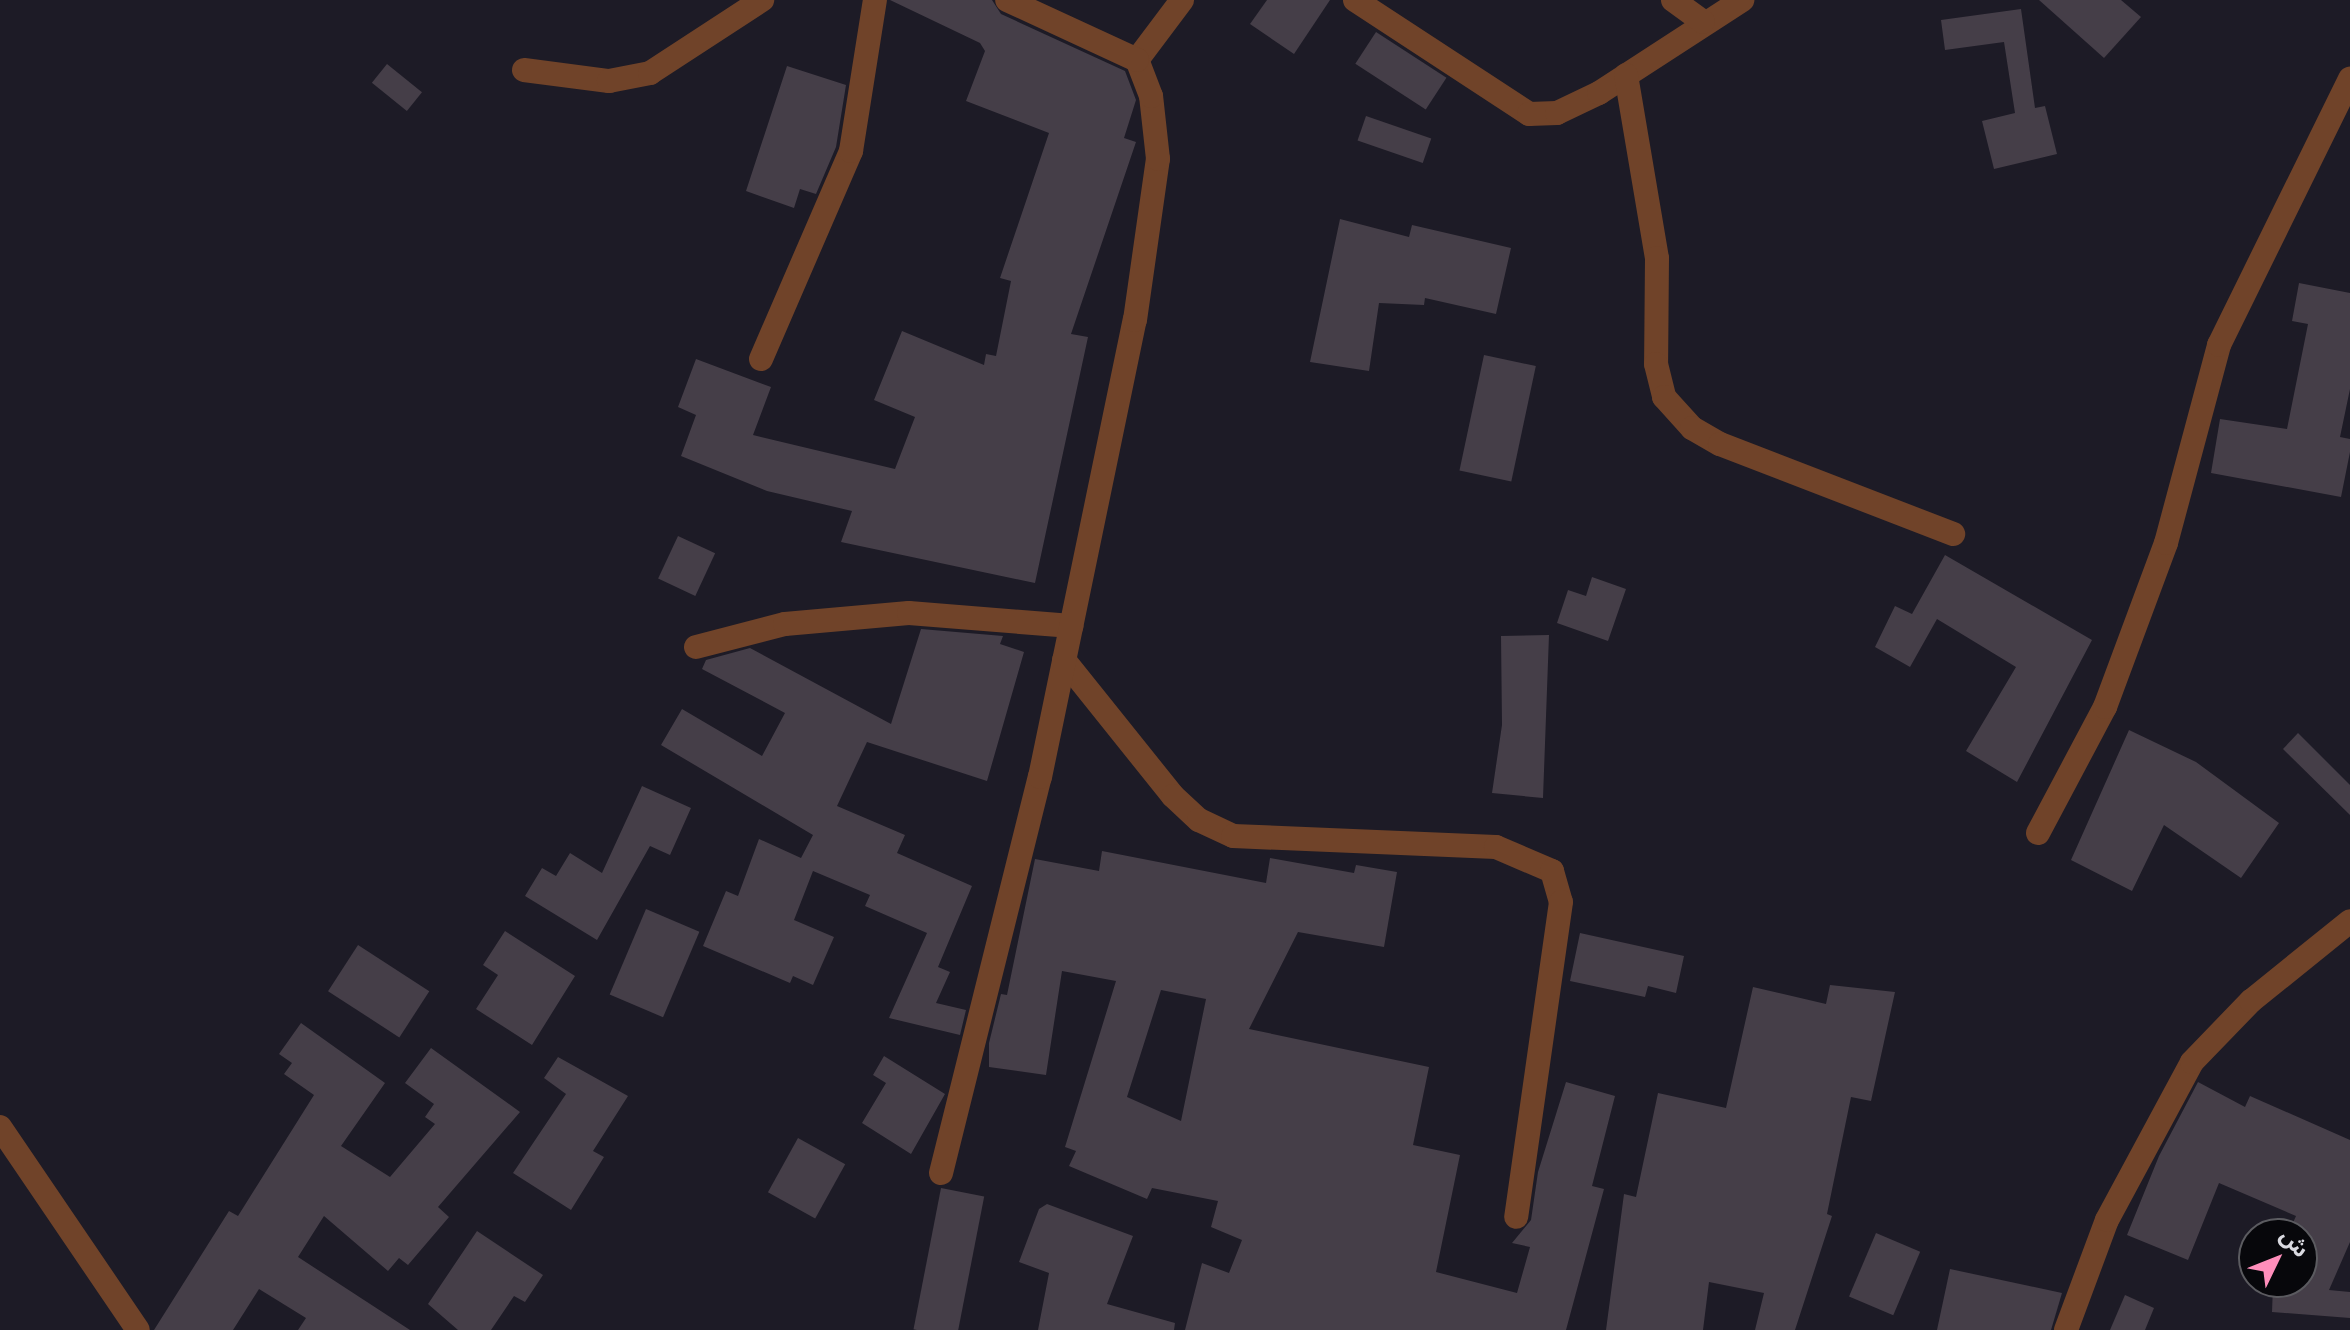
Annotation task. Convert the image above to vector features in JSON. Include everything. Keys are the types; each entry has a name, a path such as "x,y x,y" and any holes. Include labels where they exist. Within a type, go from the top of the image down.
{"street":[{"path":"524,70 609,81 650,73 762,0"},
{"path":"761,359 851,151 875,0"},
{"path":"941,1173 1064,660 1135,320 1158,159 1151,96 1137,60 1007,0"},
{"path":"1137,60 1182,0"},
{"path":"1355,0 1529,114 1571,108 1742,0"},
{"path":"1673,0 1703,22"},
{"path":"1626,75 1657,258 1656,364 1664,397 1692,428 1720,444 1953,534"},
{"path":"2038,833 2105,707 2122,662 2166,543 2219,345 2350,79"},
{"path":"696,647 785,624 909,613 1071,626"},
{"path":"1064,660 1173,796 1199,820 1233,836 1496,847 1552,871 1561,902 1516,1217"},
{"path":"2066,1330 2107,1220 2192,1062 2251,1001 2350,921"},
{"path":"0,1127 138,1330"}],"building":[{"path":"890,0 992,0 1001,14 1125,71 1136,100 1124,138 1136,142 1071,334 1088,337 1035,583 841,542 852,511 767,491 681,456 696,415 678,407 696,359 771,387 753,435 895,469 915,417 874,400 902,331 984,365 986,354 996,356 1011,281 1000,278 1049,133 966,101 985,51 980,43"},
{"path":"1267,0 1330,0 1294,54 1250,24"},
{"path":"2039,0 2121,0 2141,17 2104,58"},
{"path":"2021,9 2035,108 2045,106 2057,154 1994,169 1982,121 2015,113 2004,42 1945,50 1941,20"},
{"path":"1376,32 1446,78 1426,110 1355,64"},
{"path":"387,64 422,92 407,111 372,83"},
{"path":"787,66 846,85 836,147 816,194 800,189 794,208 746,191"},
{"path":"1366,116 1431,138 1423,163 1358,141"},
{"path":"1340,219 1409,237 1412,225 1511,248 1496,314 1425,298 1424,305 1379,303 1369,371 1310,362"},
{"path":"2299,283 2350,293 2350,389 2340,437 2350,439 2350,452 2341,497 2211,473 2220,419 2287,429 2308,324 2292,321"},
{"path":"1484,355 1536,366 1511,481 1459,470"},
{"path":"678,536 715,553 695,596 658,579"},
{"path":"1945,555 2092,640 2017,782 1966,751 2016,667 1937,619 1910,667 1875,647 1895,606 1912,614"},
{"path":"1592,577 1626,589 1608,641 1557,623 1568,590 1586,596"},
{"path":"921,629 1003,636 1000,644 1024,652 987,781 867,742 837,806 905,835 897,853 972,886 938,967 950,972 936,1003 966,1010 960,1035 889,1018 927,933 865,906 870,895 813,871 794,920 834,937 813,985 793,976 790,983 703,946 726,891 738,896 759,839 801,858 813,835 661,745 682,709 762,756 785,713 702,669 706,660 750,648 891,724"},
{"path":"1549,635 1543,798 1492,793 1502,725 1501,636"},
{"path":"2129,730 2196,762 2279,823 2241,878 2164,825 2132,891 2071,860"},
{"path":"2298,733 2350,785 2350,815 2283,749"},
{"path":"642,786 691,808 670,855 650,846 597,940 525,896 542,868 556,876 570,853 602,873"},
{"path":"1102,851 1266,883 1270,858 1354,873 1356,865 1397,872 1384,947 1298,932 1249,1029 1429,1067 1413,1145 1460,1155 1436,1272 1517,1293 1530,1247 1512,1243 1531,1220 1538,1172 1566,1082 1615,1096 1592,1186 1604,1189 1566,1330 1185,1330 1202,1263 1229,1273 1242,1240 1211,1227 1218,1201 1152,1188 1147,1199 1069,1166 1076,1151 1065,1147 1116,981 1062,971 1046,1075 989,1067 989,1043 1001,994 1007,995 1035,859 1099,871","holes":["1161,990 1206,999 1181,1121 1127,1097"]},
{"path":"646,909 699,932 663,1017 610,995"},
{"path":"505,931 575,976 532,1045 476,1009 498,975 483,965"},
{"path":"1580,933 1684,956 1676,993 1648,986 1645,997 1570,981"},
{"path":"358,945 429,991 399,1037 328,991"},
{"path":"1830,985 1895,992 1871,1101 1851,1097 1827,1214 1832,1216 1795,1330 1755,1330 1764,1293 1709,1282 1703,1330 1606,1330 1624,1194 1636,1197 1658,1093 1726,1108 1753,987 1826,1004"},
{"path":"301,1023 385,1083 341,1146 390,1177 435,1124 425,1117 434,1104 405,1083 431,1048 520,1112 438,1207 449,1217 408,1265 399,1258 388,1271 324,1216 298,1257 410,1330 298,1330 306,1318 259,1289 233,1330 154,1330 229,1211 238,1216 314,1095 284,1074 292,1063 279,1054"},
{"path":"884,1056 945,1094 911,1154 862,1123 886,1083 873,1075"},
{"path":"558,1057 628,1096 593,1151 604,1157 571,1210 513,1173 566,1094 544,1078"},
{"path":"2198,1082 2245,1107 2250,1096 2350,1140 2350,1242 2329,1290 2350,1292 2350,1318 2272,1312 2273,1298 2318,1298 2318,1218 2295,1218 2219,1183 2188,1260 2127,1235 2159,1156"},
{"path":"798,1138 845,1164 815,1218 768,1192"},
{"path":"941,1188 984,1196 958,1330 914,1329"},
{"path":"1047,1204 1133,1236 1107,1304 1175,1323 1174,1330 1038,1330 1049,1273 1019,1262 1039,1209"},
{"path":"477,1231 543,1275 525,1302 514,1296 491,1330 458,1330 428,1304"},
{"path":"1876,1233 1920,1252 1893,1315 1849,1297"},
{"path":"1950,1269 2062,1293 2051,1330 1937,1330"},
{"path":"2125,1295 2154,1308 2145,1330 2110,1330"}]}
